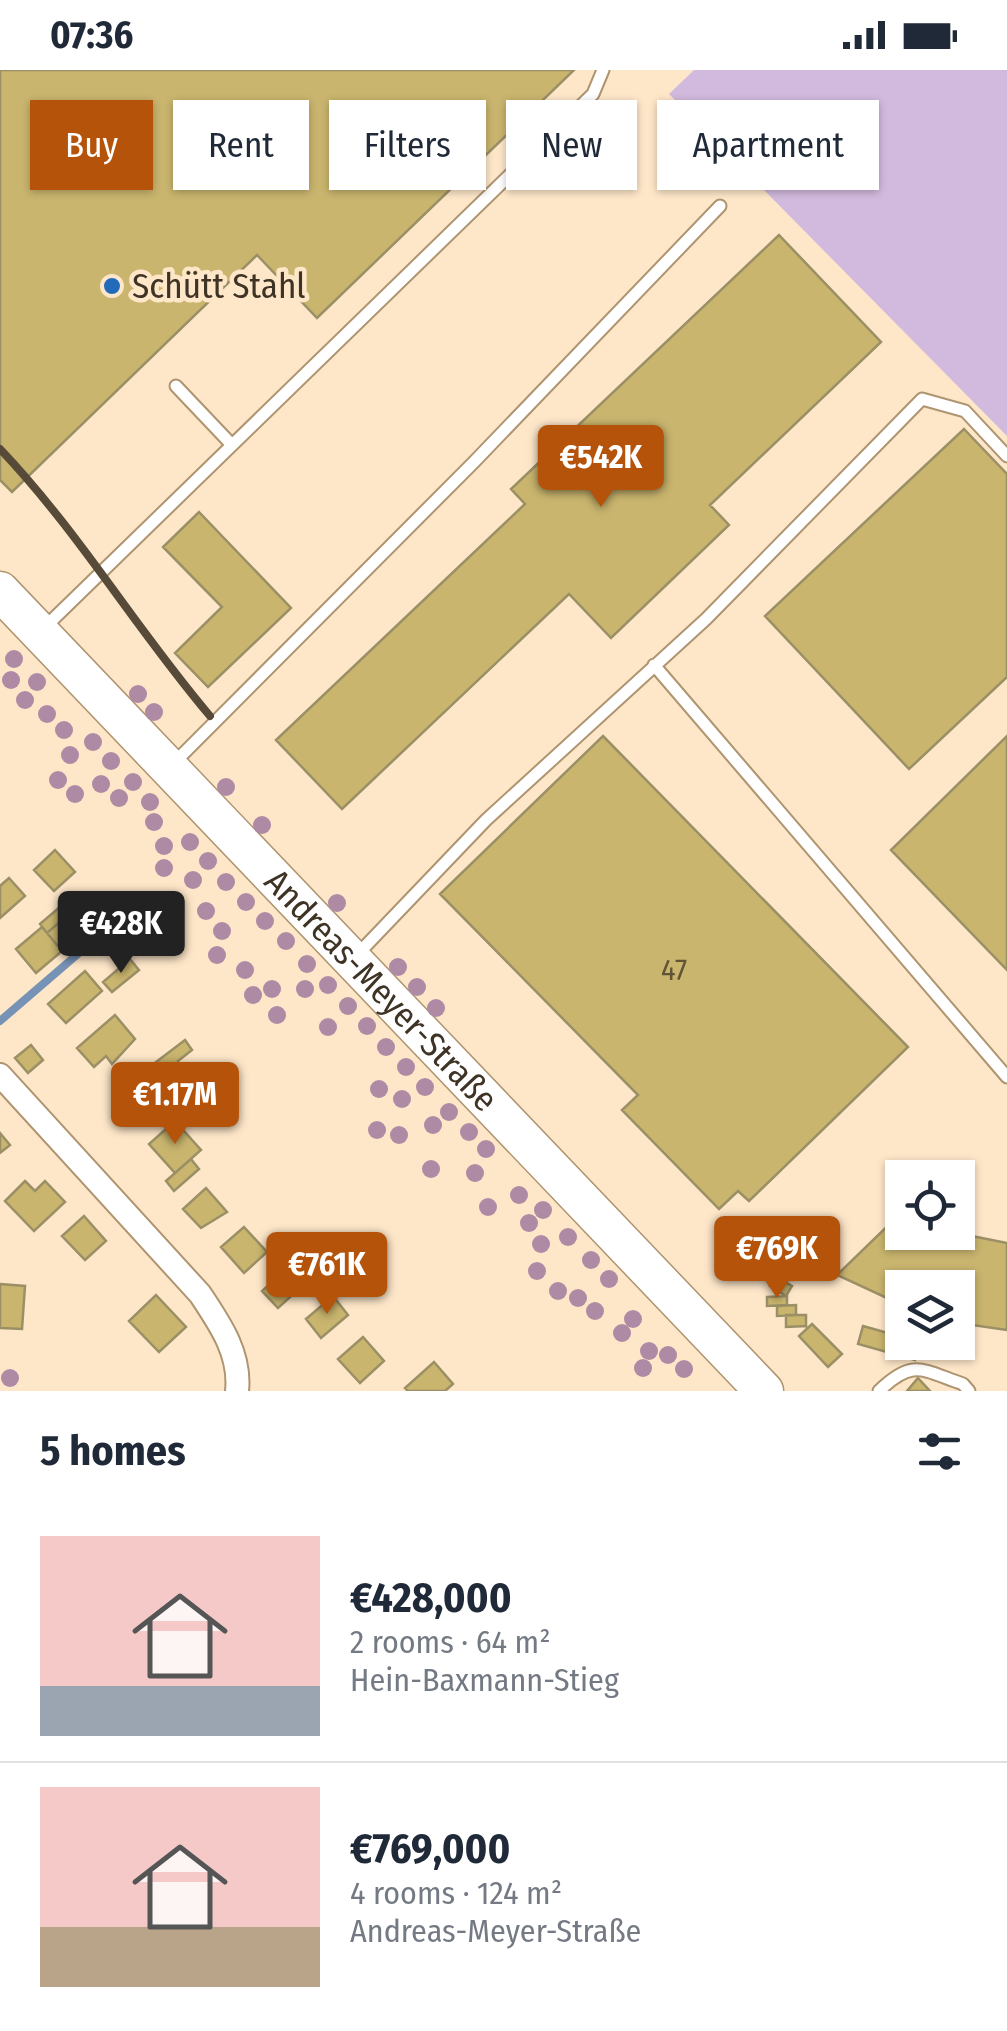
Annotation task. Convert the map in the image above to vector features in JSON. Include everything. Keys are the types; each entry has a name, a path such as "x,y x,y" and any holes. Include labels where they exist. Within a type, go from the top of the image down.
{"main road":[{"name":"Andreas-Meyer-Straße","path":"16,613 764,1391"}],"street":[{"path":"0,1075 200,1294 226,1332 239,1374 237,1391"}],"lane":[{"path":"16,613 232,444 593,94 603,70"},
{"path":"169,768 474,462 720,206"},
{"path":"176,386 232,444"},
{"path":"352,960 486,820 706,619 922,398 964,410 1007,456"},
{"path":"654,665 1007,1077"},
{"path":"878,1391 901,1370 912,1367 963,1384 969,1391"}],"shaded area":[{"path":"694,70 1007,70 1007,436 764,190 879,190 879,100 675,100 669,94"}],"building":[{"name":"Schütt Stahl","path":"0,70 574,70 543,100 506,100 506,136 486,155 486,100 329,100 329,190 450,190 317,318 257,255 12,492 0,480"},
{"path":"779,235 881,342 710,505 729,525 611,638 569,594 342,809 276,740 525,504 511,489"},
{"path":"964,429 1007,474 1007,677 909,769 765,616"},
{"path":"199,512 291,608 208,687 175,653 222,607 163,547"},
{"path":"603,736 908,1047 749,1201 738,1191 719,1209 622,1110 638,1095 440,894"},
{"path":"1007,736 1007,970 891,850"},
{"path":"55,850 75,872 54,891 34,870"},
{"path":"9,878 25,896 0,918 0,886"},
{"path":"68,900 75,909 47,933 40,924"},
{"path":"69,914 84,932 62,951 47,933"},
{"path":"42,927 62,951 36,973 16,949"},
{"path":"130,959 139,970 112,992 103,982"},
{"path":"85,971 102,991 66,1023 48,1004"},
{"path":"115,1015 135,1039 112,1064 106,1056 94,1067 77,1048"},
{"path":"185,1040 192,1050 178,1061 181,1065 152,1083 143,1072"},
{"path":"31,1045 43,1060 28,1073 15,1058"},
{"path":"169,1070 183,1088 173,1095 176,1099 161,1111 158,1108 148,1115 143,1109 135,1115 128,1106"},
{"path":"175,1121 201,1150 175,1173 149,1144"},
{"path":"0,1133 10,1145 0,1153"},
{"path":"191,1159 199,1169 174,1191 166,1181"},
{"path":"25,1181 35,1191 45,1181 65,1202 34,1231 5,1201"},
{"path":"206,1188 227,1212 201,1228 183,1209"},
{"path":"84,1216 106,1241 85,1260 62,1236"},
{"path":"244,1227 267,1252 244,1273 221,1247"},
{"path":"885,1229 885,1250 975,1250 975,1237 1007,1243 1007,1330 975,1325 975,1270 885,1270 885,1297 837,1275"},
{"path":"283,1272 299,1289 278,1308 262,1291"},
{"path":"776,1277 792,1286 786,1296 770,1286"},
{"path":"0,1284 25,1286 22,1329 0,1328"},
{"path":"156,1295 186,1327 159,1352 129,1321"},
{"path":"333,1296 348,1315 321,1338 306,1319"},
{"path":"787,1296 787,1305 767,1306 767,1297"},
{"path":"796,1305 796,1315 777,1316 777,1306"},
{"path":"786,1315 806,1315 806,1326 786,1327"},
{"path":"812,1324 842,1354 828,1367 799,1336"},
{"path":"863,1326 885,1332 885,1352 858,1344"},
{"path":"363,1337 384,1361 360,1383 338,1359"},
{"path":"434,1362 453,1384 445,1391 405,1388"},
{"path":"918,1378 930,1391 907,1391"}],"waterway":[{"path":"0,1021 137,903"}],"railway":[{"path":"0,449 56,513 210,716"}],"place":[{"name":"Schütt Stahl","path":"112,286"}]}
